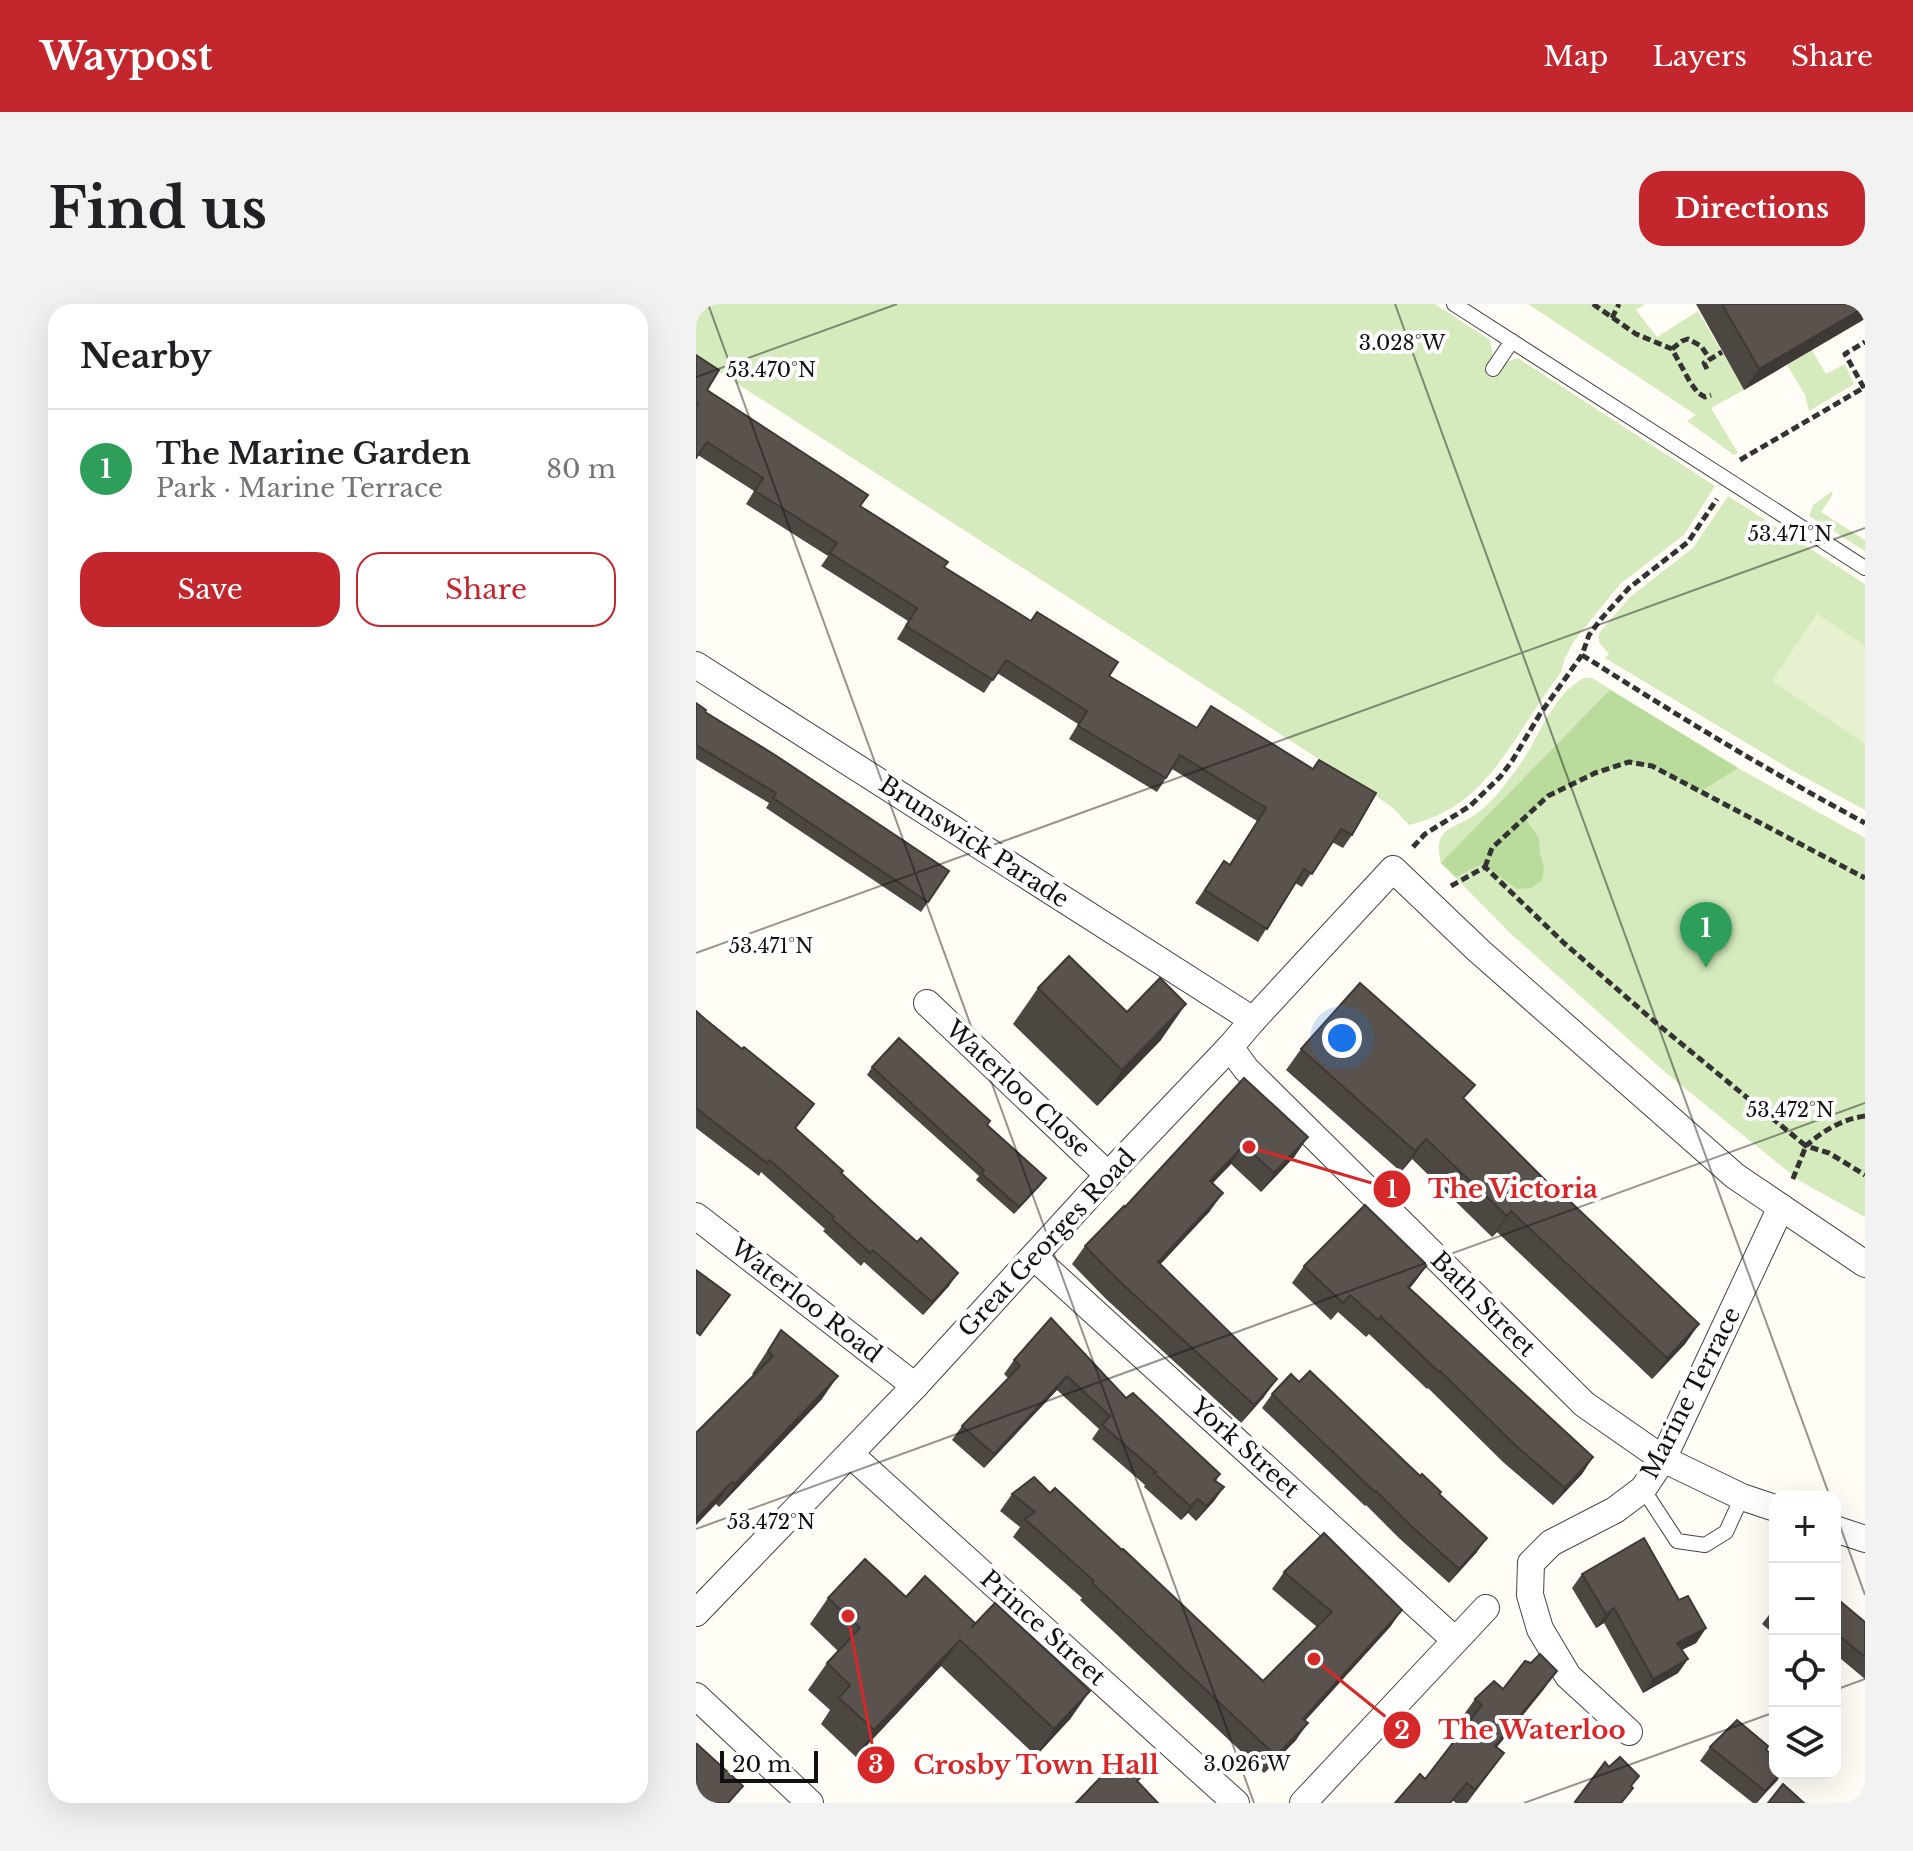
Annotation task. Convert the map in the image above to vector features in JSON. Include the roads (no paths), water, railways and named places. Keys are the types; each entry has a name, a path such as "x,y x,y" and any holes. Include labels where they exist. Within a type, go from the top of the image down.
{"street":[{"name":"Brunswick Parade","path":"696,665 1253,1020"},
{"name":"Great Georges Road","path":"696,1613 915,1386 1393,869 1479,951 1724,1166 1781,1207"},
{"name":"Waterloo Close","path":"927,1003 1108,1175"},
{"name":"Bath Street","path":"1230,1047 1246,1069 1584,1404 1663,1459 1742,1497 1769,1506"},
{"path":"1781,1207 1865,1264"},
{"name":"Marine Terrace","path":"1629,1732 1568,1676 1540,1629 1530,1595 1531,1563 1551,1543 1615,1510 1643,1489 1663,1459 1781,1207"},
{"name":"Waterloo Road","path":"696,1216 915,1386"},
{"name":"York Street","path":"1034,1257 1455,1640"},
{"name":"Prince Street","path":"850,1454 1236,1803"},
{"path":"1841,1531 1865,1539"},
{"path":"1303,1803 1486,1608"},
{"path":"696,1696 810,1803"}],"lane":[{"path":"1454,304 1865,568"},
{"path":"1493,369 1512,341"},
{"path":"1643,1489 1677,1541 1705,1545 1726,1532 1742,1497"}],"place":[{"name":"The Marine Garden","path":"1706,968"},
{"name":"The Victoria","path":"1249,1147"},
{"name":"Crosby Town Hall","path":"848,1616"},
{"name":"The Waterloo","path":"1314,1659"}]}
